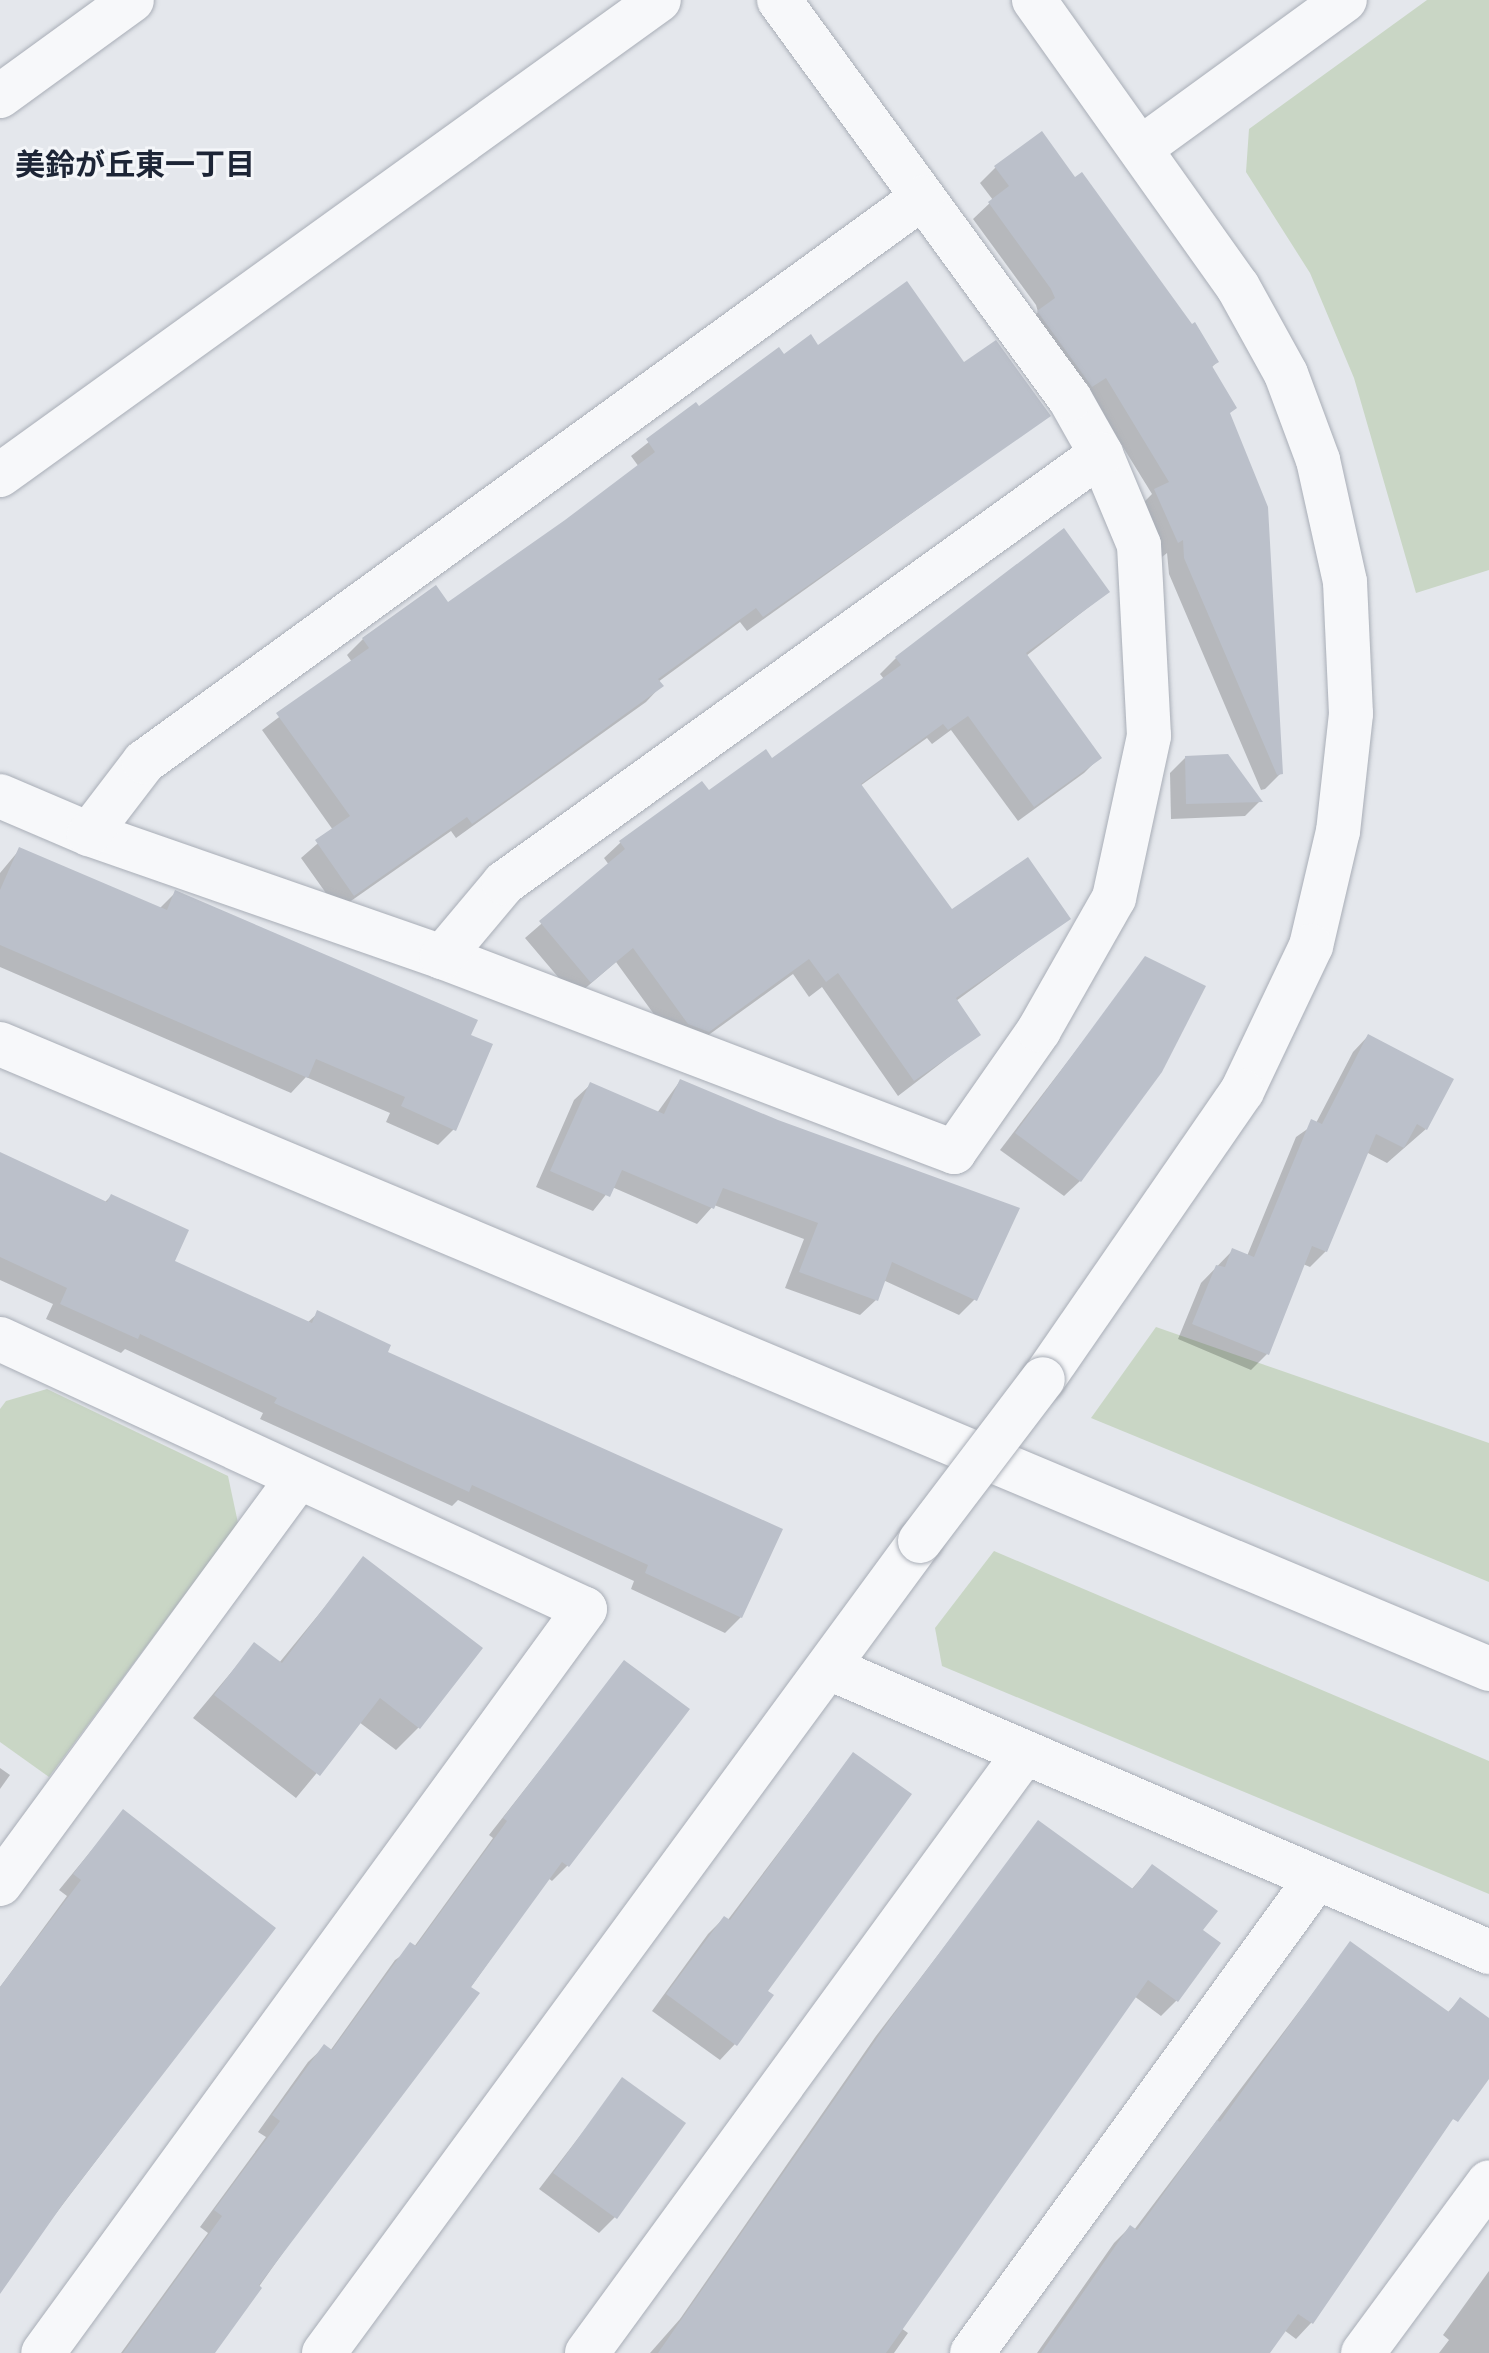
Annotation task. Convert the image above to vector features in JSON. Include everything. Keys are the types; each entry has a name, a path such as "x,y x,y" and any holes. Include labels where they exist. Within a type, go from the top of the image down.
{"street":[{"path":"0,96 132,0"},
{"path":"0,475 659,0"},
{"path":"0,796 89,834 442,957 954,1152 1039,1030 1114,898 1149,736 1139,545 1101,454 1070,399 779,0"},
{"path":"324,2353 920,1541 1043,1379 1242,1091 1311,946 1338,831 1351,714 1345,582 1318,460 1286,374 1238,287 1034,0"},
{"path":"1141,148 1345,0"},
{"path":"89,834 144,762 923,197"},
{"path":"442,957 504,883 1101,454"},
{"path":"0,1044 1489,1669"},
{"path":"6,1353 298,1478 585,1609 43,2353"},
{"path":"0,1884 298,1478"},
{"path":"829,1668 1023,1755 1489,1952"},
{"path":"587,2353 1023,1755"},
{"path":"972,2353 1316,1879"},
{"path":"1363,2353 1489,2182"}],"green space":[{"path":"1427,0 1489,0 1489,570 1416,593 1354,378 1310,273 1246,172 1249,129"},
{"path":"1156,1327 1489,1443 1489,1582 1091,1418"},
{"path":"47,1389 228,1476 238,1523 49,1777 0,1742 0,1409 6,1401"},
{"path":"994,1551 1489,1761 1489,1894 942,1666 935,1628"}],"building":[{"path":"1042,131 1075,177 1082,172 1192,324 1195,322 1219,362 1212,366 1237,408 1230,413 1268,507 1283,774 1277,775 1184,558 1183,540 1178,543 1154,489 1169,482 1106,378 1092,387 1037,311 1055,298 1051,289 988,202 1009,186 994,166"},
{"path":"907,281 964,362 996,340 1051,416 763,617 756,608 658,679 664,686 516,793 472,824 467,817 354,896 315,840 350,816 276,713 369,648 362,638 436,585 448,602 565,520 655,452 646,439 696,402 699,406 779,347 784,354 811,334 818,345"},
{"path":"1064,528 1110,592 1026,653 1102,758 1034,807 968,716 948,730 943,724 861,784 952,909 1028,857 1071,919 956,998 981,1035 914,1081 838,973 826,982 809,959 709,1032 688,1024 633,948 591,983 539,921 625,849 619,841 702,781 709,790 766,749 772,758 901,665 895,657"},
{"path":"1228,754 1263,802 1186,804 1185,756"},
{"path":"19,847 167,910 175,890 478,1020 471,1035 493,1044 456,1131 401,1106 405,1097 316,1059 308,1078 0,945 0,890"},
{"path":"1145,956 1206,986 1162,1072 1081,1182 1015,1133"},
{"path":"1368,1034 1454,1079 1427,1130 1417,1124 1404,1148 1376,1134 1327,1252 1312,1246 1269,1355 1192,1324 1216,1265 1225,1267 1232,1248 1254,1257 1311,1119 1322,1124"},
{"path":"680,1079 778,1120 1020,1208 977,1301 892,1262 878,1301 799,1272 818,1223 723,1188 714,1209 622,1170 610,1197 550,1171 590,1082 664,1114"},
{"path":"0,1152 107,1202 111,1194 189,1230 175,1261 312,1323 317,1310 391,1345 388,1352 783,1529 742,1618 645,1573 648,1565 472,1485 469,1492 274,1403 277,1398 140,1334 138,1339 60,1304 67,1288 0,1257"},
{"path":"363,1556 483,1648 420,1729 380,1698 320,1776 214,1695 254,1642 282,1663"},
{"path":"624,1660 690,1709 569,1867 562,1862 471,1987 480,1993 259,2285 262,2288 215,2353 123,2353 222,2216 214,2210 280,2121 272,2115 324,2044 332,2050 410,1942 416,1946 507,1821 503,1818"},
{"path":"853,1752 912,1794 768,1991 774,1995 737,2046 666,1994 724,1916 730,1920"},
{"path":"123,1809 276,1928 65,2201 0,2294 0,1987 81,1880 73,1874"},
{"path":"1038,1820 1133,1889 1152,1864 1218,1911 1203,1930 1221,1943 1178,2002 1148,1980 886,2353 658,2353 891,2018"},
{"path":"1350,1941 1449,2012 1460,1997 1489,2018 1489,2079 1458,2122 1453,2119 1313,2324 1298,2314 1270,2353 1041,2353 1130,2225 1137,2230 1217,2120 1220,2122"},
{"path":"622,2077 686,2123 617,2219 553,2173"}],"district":[{"name":"美鈴が丘東一丁目","path":"135,164"}]}
